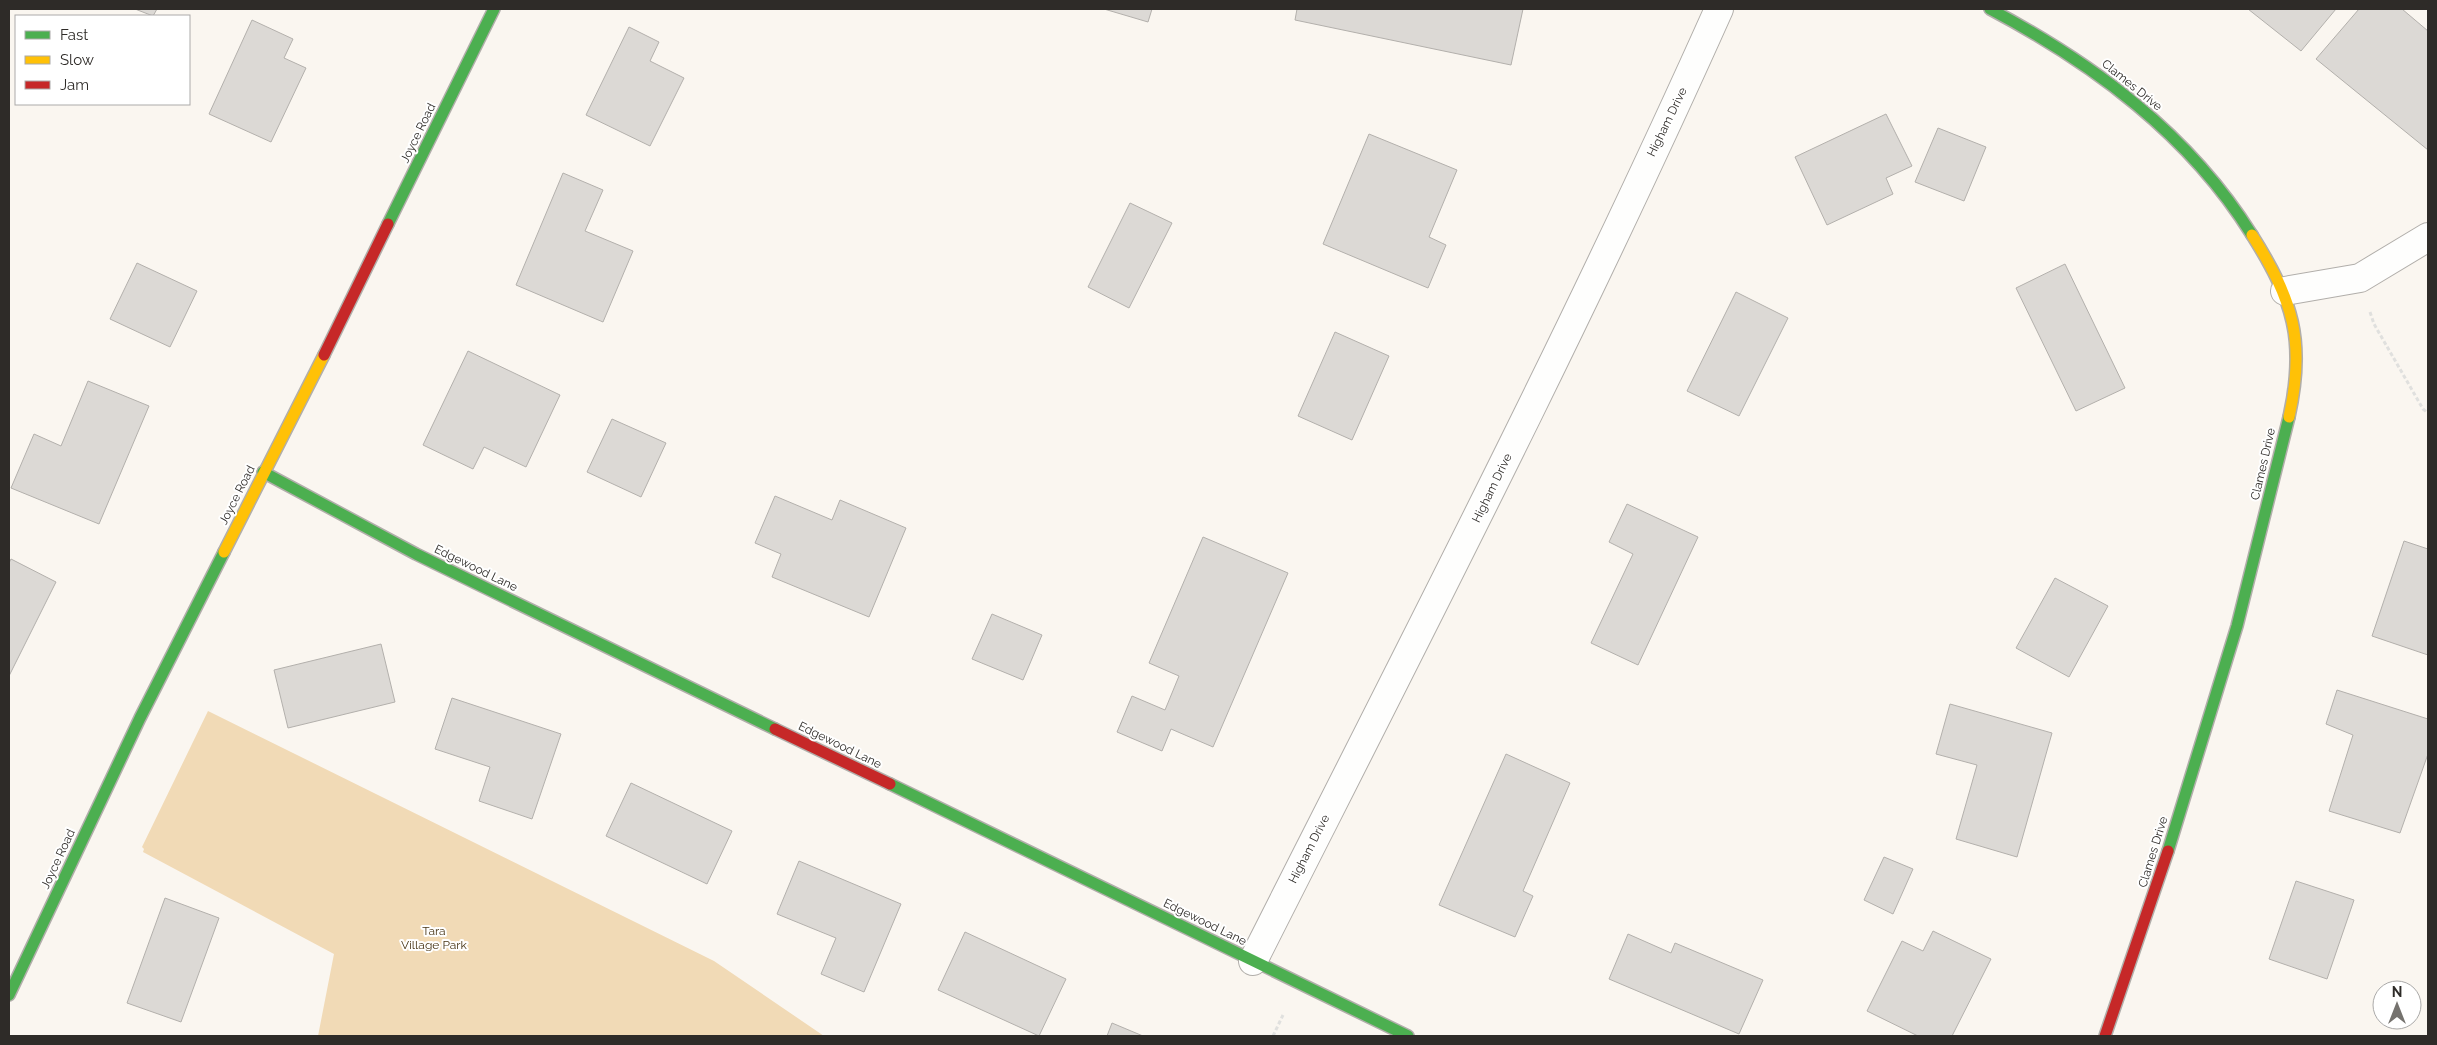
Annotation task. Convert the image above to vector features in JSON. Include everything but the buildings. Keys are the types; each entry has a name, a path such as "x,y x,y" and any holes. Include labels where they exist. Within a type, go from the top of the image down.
{"street":[{"name":"Joyce Road","path":"9,995 140,718 344,314 494,9"},
{"name":"Higham Drive","path":"1253,961 1492,488 1719,9"},
{"name":"Clames Drive","path":"1990,9 2017,22 2081,62 2151,116 2208,175 2251,232 2285,291 2294,324 2298,349 2295,385 2254,564 2234,639 2150,908 2105,1036"},
{"path":"2285,291 2360,278 2428,238"},
{"name":"Edgewood Lane","path":"263,472 416,554 1408,1036"}],"path":[{"path":"2360,278 2374,324 2423,409 2428,413"}],"green space":[{"name":"Tara Village Park","path":"208,711 714,961 824,1036 318,1036 334,954 143,852 144,849 142,847"}],"traffic: fast":[{"path":"388,224 494,9"},
{"path":"1990,9 2066,53 2136,105 2169,134 2199,165 2227,199 2252,235"},
{"path":"2168,851 2237,626 2289,417"},
{"path":"263,472 416,554 775,729"},
{"path":"9,995 140,718 224,552"},
{"path":"890,784 1408,1036"}],"traffic: slow":[{"path":"2252,235 2277,280 2292,322 2296,343 2296,366 2289,417"},
{"path":"224,552 324,355"}],"traffic: jam":[{"path":"324,355 388,224"},
{"path":"775,729 890,784"},
{"path":"2105,1036 2168,851"}]}
